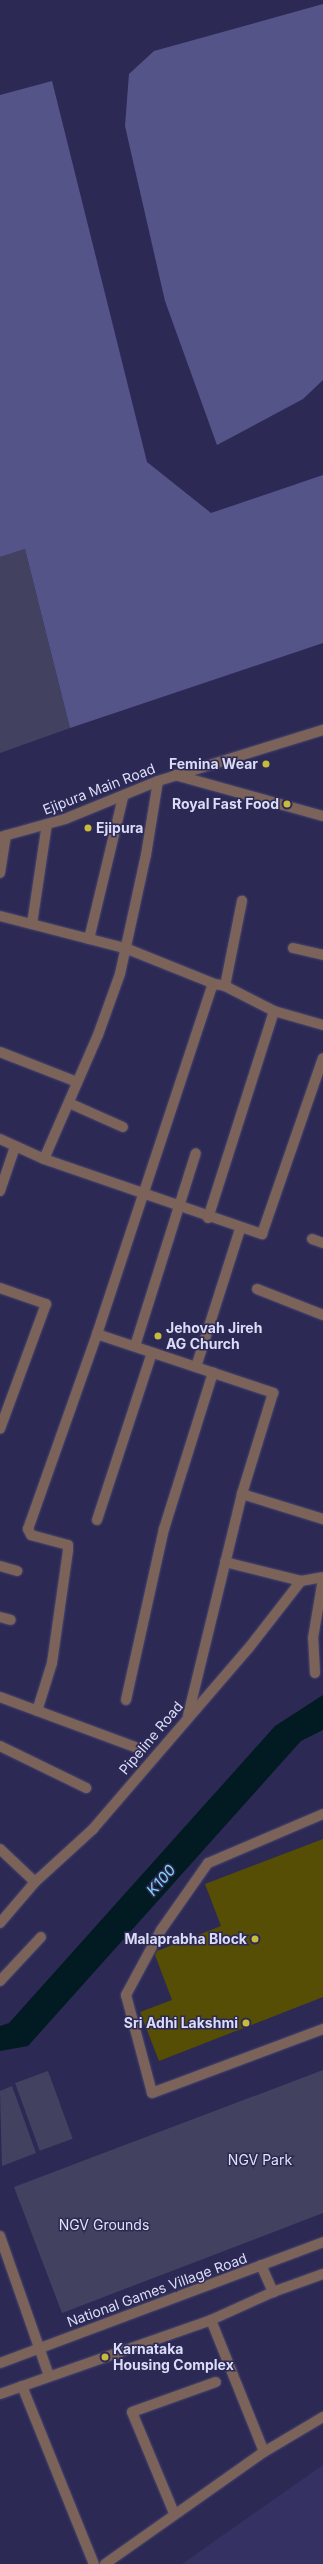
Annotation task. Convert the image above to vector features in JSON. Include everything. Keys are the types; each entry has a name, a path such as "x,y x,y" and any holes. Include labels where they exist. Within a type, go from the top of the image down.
{"street":[{"name":"Ejipura Main Road","path":"3,836 47,824 123,797 175,775 323,730"},
{"path":"175,775 323,816"},
{"path":"44,1159 106,1013 125,948 146,855 158,781"},
{"path":"89,939 123,797"},
{"path":"32,924 47,824"},
{"path":"0,873 3,836"},
{"path":"37,1712 52,1663 68,1545 31,1535 28,1529 97,1334 143,1193 220,985 242,901"},
{"path":"0,916 125,948 220,985 274,1011 323,1025"},
{"path":"292,948 323,956"},
{"path":"208,1218 274,1011"},
{"path":"0,1052 77,1082"},
{"path":"0,1139 44,1159 259,1235 264,1231 323,1058"},
{"path":"69,1103 123,1127"},
{"path":"0,1191 15,1147"},
{"path":"135,1346 196,1153"},
{"path":"196,1367 240,1229"},
{"path":"312,1239 323,1243"},
{"path":"0,1288 46,1304 0,1429"},
{"path":"258,1289 323,1315"},
{"path":"97,1334 273,1393 242,1494 188,1715"},
{"path":"97,1520 152,1353"},
{"path":"126,1700 164,1529 213,1373"},
{"path":"242,1494 323,1519"},
{"path":"225,1562 301,1581 323,1578 313,1638 315,1673"},
{"path":"0,1566 17,1571"},
{"name":"Pipeline Road","path":"0,1923 34,1882 93,1829 188,1715 248,1649 301,1581"},
{"path":"0,1617 11,1620"},
{"path":"0,1697 135,1748"},
{"path":"0,1746 86,1788"},
{"path":"323,1814 208,1863 161,1930 126,1995 152,2092 323,2029"},
{"path":"0,1849 34,1882"},
{"path":"2,1983 41,1937"},
{"path":"0,2236 49,2376"},
{"name":"National Games Village Road","path":"0,2363 323,2242"},
{"path":"262,2265 273,2292"},
{"path":"0,2394 211,2320 273,2292 323,2274"},
{"path":"211,2320 264,2452"},
{"path":"174,2513 132,2412 216,2382"},
{"path":"22,2386 94,2564"},
{"path":"105,2564 174,2513 264,2452 323,2417"}],"shaded area":[{"path":"323,4 323,380 303,399 217,445 165,301 125,126 129,74 154,51"},
{"path":"52,81 147,462 211,513 323,475 323,643 70,728 25,549 0,557 0,95"},
{"path":"323,2465 323,2564 182,2564"}],"green space":[{"path":"25,549 70,728 0,753 0,557"},
{"path":"323,2070 323,2213 62,2313 14,2187"},
{"path":"48,2071 73,2139 40,2151 15,2083"},
{"path":"12,2086 36,2153 2,2166 0,2091"}],"water":[{"name":"K100","path":"323,1695 323,1730 301,1741 28,2046 0,2051 0,2026 9,2023 275,1726"}],"building":[{"name":"Malaprabha Block","path":"323,1839 323,1997 159,2061 140,2012 172,2000 155,1955 157,1951 221,1926 205,1884"}],"place":[{"name":"Femina Wear","path":"266,764"},
{"name":"Royal Fast Food","path":"287,804"},
{"name":"Ejipura","path":"88,828"},
{"name":"Jehovah Jireh AG Church","path":"158,1336"},
{"name":"Malaprabha Block","path":"255,1939"},
{"name":"Sri Adhi Lakshmi","path":"246,2023"},
{"name":"Karnataka Housing Complex","path":"105,2357"}],"park label":[{"name":"NGV Park","path":"260,2160"},
{"name":"NGV Grounds","path":"104,2225"}]}
